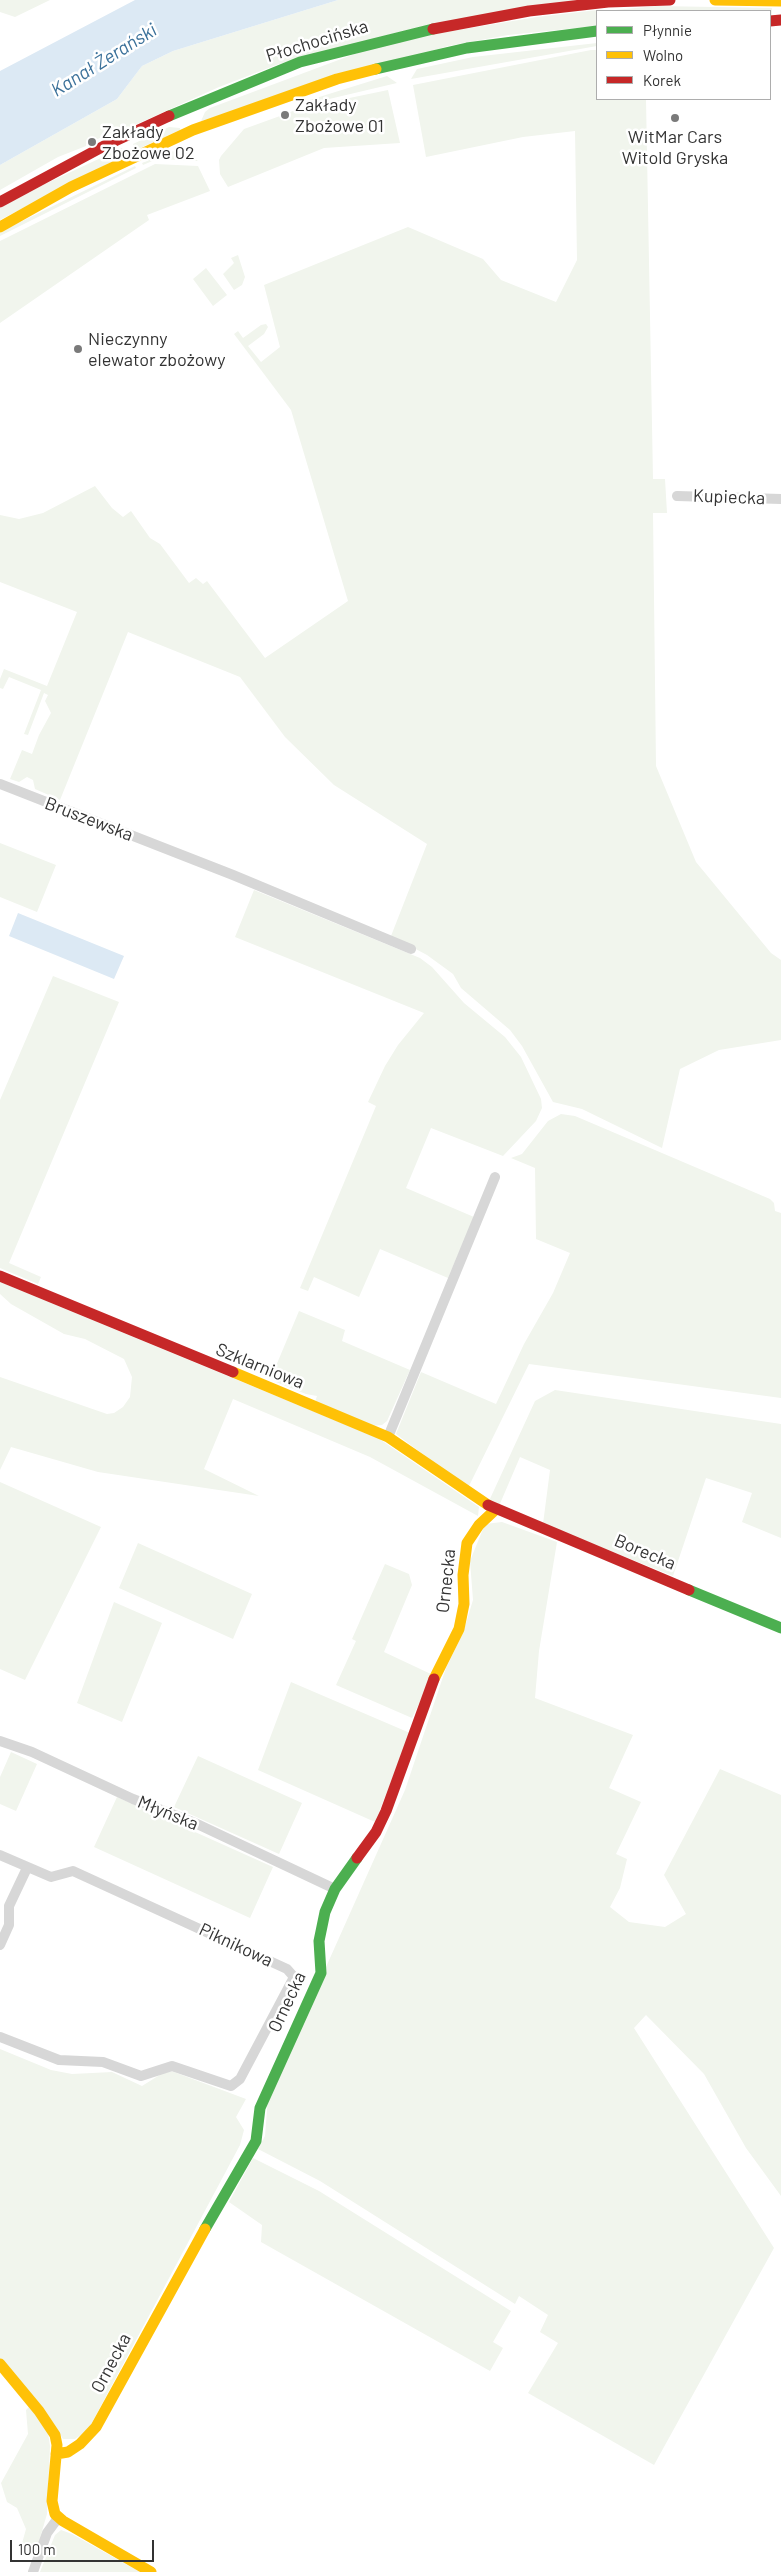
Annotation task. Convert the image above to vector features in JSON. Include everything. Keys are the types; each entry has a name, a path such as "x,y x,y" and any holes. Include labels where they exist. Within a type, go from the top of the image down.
{"street":[{"name":"Płochocińska","path":"0,202 104,146 161,119 300,62 392,37 468,21 608,2 670,0"},
{"path":"715,0 781,1"},
{"path":"0,227 71,187 193,130 337,79 401,62 467,48 596,32"},
{"name":"Kupiecka","path":"677,496 781,499"},
{"name":"Bruszewska","path":"0,784 179,854 411,949"},
{"path":"388,1437 495,1177"},
{"name":"Szklarniowa","path":"0,1276 388,1437 494,1510"},
{"name":"Borecka","path":"494,1510 781,1628"},
{"name":"Ornecka","path":"56,2454 68,2452 80,2444 96,2428 179,2273 256,2141 260,2108 319,1979 320,1927 335,1889 376,1832 386,1811 427,1694 458,1629 464,1604 463,1575 467,1543 479,1525 494,1510"},
{"name":"Młyńska","path":"0,1740 32,1752 132,1799 195,1823 335,1889"},
{"name":"Piknikowa","path":"0,1855 51,1877 72,1871 288,1969 294,1977 240,2079 231,2086 172,2066 141,2076 103,2062 59,2060 0,2037"},
{"path":"0,1945 8,1925 10,1906 27,1868"},
{"path":"0,2364 50,2427 56,2440 52,2504 53,2511 58,2518 151,2572"},
{"path":"33,2572 48,2533 58,2518"}],"shaded area":[{"path":"0,0 50,0 15,17 0,12"},
{"path":"338,0 577,0 279,64 219,87 126,129 125,127 86,144 86,146 58,157 0,190 0,165 117,99 142,66 173,51"},
{"path":"657,6 772,8 772,15 771,10 615,10"},
{"path":"596,10 596,26 508,35 448,46 201,121 205,112 210,108 360,52 422,36 537,17"},
{"path":"596,43 596,46 411,79 417,69 473,57"},
{"path":"596,50 596,100 646,100 653,479 665,479 667,513 653,513 656,766 696,862 771,953 781,960 781,1040 719,1050 680,1069 662,1148 582,1109 553,1102 522,1046 510,1030 461,988 453,974 427,955 391,936 427,844 334,785 285,737 240,677 128,632 60,800 35,789 33,780 27,777 19,782 10,779 22,750 32,754 39,735 51,713 45,701 48,695 44,693 28,735 24,734 41,690 9,677 3,689 0,688 0,679 4,669 47,686 77,612 0,582 0,515 19,519 43,513 95,486 112,508 123,517 131,511 150,538 160,544 189,583 196,578 203,584 207,581 265,658 348,601 291,410 234,334 238,331 243,338 261,325 266,324 268,327 264,334 248,346 261,362 280,347 264,285 408,227 483,259 501,280 556,302 577,260 575,131 523,137 426,157 413,85"},
{"path":"387,76 397,83 308,104 303,102"},
{"path":"388,90 400,143 324,148 228,187 220,174 219,160 221,156 244,129 280,116 281,118 291,115 290,112 306,107"},
{"path":"169,127 180,128 180,130 136,150 133,144"},
{"path":"122,148 125,155 0,220 0,208 28,192"},
{"path":"179,151 189,154 198,161 157,159 143,165 142,163 168,152"},
{"path":"155,164 198,166 210,191 147,215 149,220 0,323 0,241"},
{"path":"135,166 136,168 0,236 0,233 10,227"},
{"path":"238,255 245,277 242,285 234,290 223,274 234,263 231,258"},
{"path":"206,268 227,295 213,306 193,279"},
{"path":"0,843 56,865 37,912 0,897"},
{"path":"254,890 420,958 432,967 464,1003 505,1037 521,1057 541,1099 542,1108 536,1121 503,1156 431,1128 406,1188 474,1217 448,1278 380,1249 359,1297 314,1277 308,1291 300,1288 376,1106 368,1102 385,1066 398,1045 424,1013 235,937"},
{"path":"53,976 119,1002 9,1263 41,1277 38,1284 0,1268 0,1100"},
{"path":"561,1114 575,1116 770,1199 774,1203 775,1211 781,1213 781,1398 529,1364 468,1488 396,1434 421,1372 496,1404 524,1344 553,1293 570,1253 536,1239 535,1168 511,1158 522,1154 548,1121"},
{"path":"0,1282 378,1438 479,1507 478,1516 370,1457 233,1399 204,1469 259,1496 98,1472 11,1447 0,1470 0,1377 107,1414 114,1413 123,1407 130,1397 132,1377 124,1359 85,1339 64,1334 11,1304 0,1294"},
{"path":"299,1311 345,1330 342,1341 410,1370 387,1421 382,1425 371,1426 315,1402 317,1396 306,1394 276,1382 273,1373"},
{"path":"555,1390 781,1424 781,1538 742,1522 752,1493 706,1478 673,1576 543,1524 550,1470 520,1457 499,1506 489,1501 535,1401"},
{"path":"0,1482 101,1527 25,1680 0,1669"},
{"path":"502,1522 557,1542 539,1651 535,1698 633,1735 609,1788 641,1802 616,1854 627,1859 620,1888 610,1907 629,1922 665,1927 686,1914 664,1875 720,1769 781,1795 781,2196 746,2148 704,2074 646,2015 634,2028 774,2248 654,2465 528,2393 558,2343 540,2332 548,2315 519,2296 515,2304 320,2181 258,2149 265,2136 268,2097 405,1790 446,1668 463,1633 473,1600 470,1561 485,1524"},
{"path":"138,1543 252,1594 233,1639 119,1588"},
{"path":"385,1564 409,1574 412,1585 384,1652 433,1675 412,1718 336,1685 356,1641 352,1639"},
{"path":"114,1602 162,1623 122,1722 77,1703"},
{"path":"291,1682 410,1733 375,1822 258,1770"},
{"path":"11,1752 37,1764 16,1811 0,1804 0,1777"},
{"path":"198,1756 302,1803 279,1854 174,1807"},
{"path":"117,1797 273,1867 250,1918 94,1847"},
{"path":"0,2049 51,2070 72,2074 112,2072 142,2086 166,2071 174,2072 246,2099 236,2117 244,2130 240,2145 88,2430 75,2439 63,2439 49,2417 0,2358"},
{"path":"253,2158 319,2191 511,2311 493,2342 503,2348 490,2371 261,2242 262,2225 229,2202"},
{"path":"30,2406 48,2433 50,2446 47,2514 35,2555 25,2555 19,2554 26,2529 17,2508 7,2502 1,2483 28,2434 26,2410"},
{"path":"61,2530 72,2534 140,2572 40,2572 55,2535"}],"water":[{"name":"Kanał Żerański","path":"135,0 338,0 173,51 142,66 117,99 0,165 0,71"},
{"path":"18,913 124,956 114,979 9,936"}],"traffic: fast":[{"path":"169,116 300,62 433,29"},
{"path":"376,69 467,48 596,31"},
{"path":"689,1590 781,1628"},
{"path":"205,2229 256,2141 260,2108 321,1973 319,1941 325,1912 335,1889 357,1858"}],"traffic: slow":[{"path":"715,0 781,1"},
{"path":"0,227 71,187 193,130 337,79 376,69"},
{"path":"233,1372 388,1437 488,1505"},
{"path":"434,1679 459,1629 464,1604 463,1575 467,1543 479,1525 495,1510"},
{"path":"56,2454 68,2452 80,2444 96,2427 205,2229"},
{"path":"0,2364 39,2411 55,2435 57,2445 52,2501 55,2514 63,2521 151,2572"}],"traffic: jam":[{"path":"433,29 529,11 608,2 670,0"},
{"path":"771,21 781,20"},
{"path":"0,202 104,146 169,116"},
{"path":"0,1276 233,1372"},
{"path":"488,1505 689,1590"},
{"path":"357,1858 376,1832 386,1811 434,1679"}],"place":[{"name":"Zakłady Zbożowe 01","path":"285,115"},
{"name":"WitMar Cars Witold Gryska","path":"675,118"},
{"name":"Zakłady Zbożowe 02","path":"92,142"},
{"name":"Nieczynny elewator zbożowy","path":"78,349"}]}
